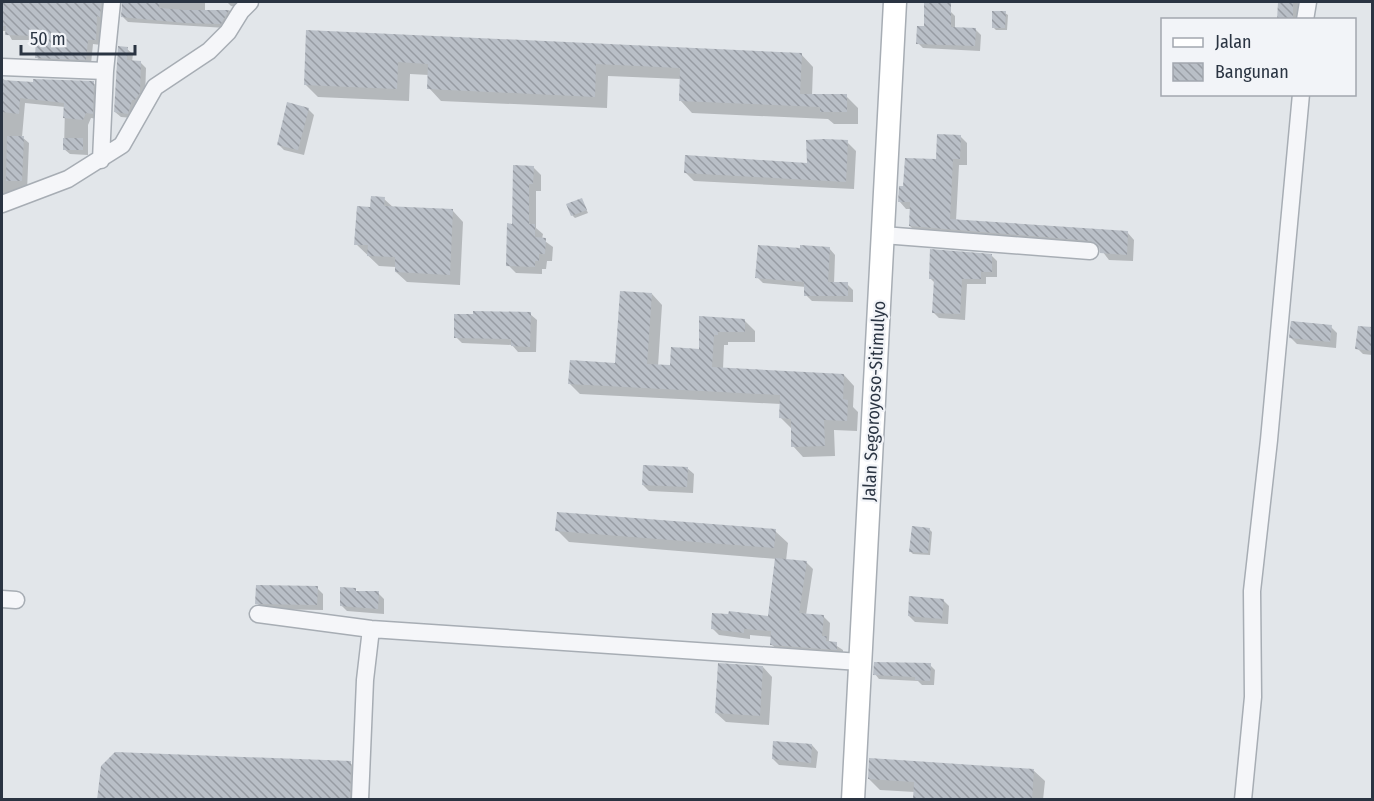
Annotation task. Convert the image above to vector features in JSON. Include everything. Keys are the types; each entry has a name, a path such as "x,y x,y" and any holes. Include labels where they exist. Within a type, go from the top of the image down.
{"main road":[{"name":"Jalan Segoroyoso-Sitimulyo","path":"853,800 895,2"}],"street":[{"path":"101,160 105,71 112,2"},
{"path":"2,204 68,179 122,145 155,87 209,51 228,32 241,11 250,2"},
{"path":"1305,18 1308,2"},
{"path":"2,67 105,71"},
{"path":"1243,800 1253,697 1252,591 1269,440 1285,240 1301,96"},
{"path":"883,235 1090,251"},
{"path":"258,614 371,629 860,662"},
{"path":"360,800 365,680 371,629"}],"building":[{"path":"2,2 101,2 100,17 97,16 96,40 88,40 86,60 35,58 36,36 5,35 6,26 2,26"},
{"path":"122,2 160,2 159,8 185,10 229,10 221,24 185,23 121,17"},
{"path":"924,2 951,2 951,27 976,28 975,46 916,44 917,26 924,26"},
{"path":"1278,2 1293,2 1293,18 1277,18"},
{"path":"992,11 1006,11 1005,28 992,28"},
{"path":"306,30 802,53 800,94 847,94 847,112 820,112 820,107 679,101 680,68 596,64 595,97 427,89 428,64 398,62 397,89 304,85"},
{"path":"118,46 128,47 127,60 141,61 140,93 135,100 132,100 128,114 114,112"},
{"path":"33,79 94,81 93,114 86,113 83,120 63,118 64,103 20,98 19,114 2,112 2,80 33,82"},
{"path":"287,102 309,108 298,150 277,145"},
{"path":"937,134 961,135 960,159 953,159 950,219 1128,231 1127,255 1100,253 1099,246 1091,241 909,226 910,202 898,202 899,186 903,186 905,158 936,159"},
{"path":"7,136 24,136 22,181 6,181"},
{"path":"63,138 83,138 83,150 63,150"},
{"path":"806,140 848,140 846,182 684,173 685,155 807,163"},
{"path":"513,165 534,166 533,184 529,184 529,224 535,224 535,237 546,238 545,254 539,254 539,261 535,261 535,267 506,266 507,223 512,224"},
{"path":"371,196 385,197 384,206 453,209 450,275 395,272 395,257 367,256 368,245 354,245 357,206 370,207"},
{"path":"582,198 587,210 571,216 566,204"},
{"path":"758,245 800,248 800,245 830,247 828,282 848,282 848,296 804,296 804,282 755,278"},
{"path":"930,249 992,254 992,272 981,272 981,279 962,279 960,314 932,313 934,279 929,279"},
{"path":"620,291 652,293 647,364 670,365 671,347 699,349 699,316 745,319 745,332 718,332 718,335 714,335 712,367 844,374 843,399 848,400 847,421 824,420 825,446 791,447 791,419 779,418 780,395 568,384 570,360 615,363"},
{"path":"473,311 531,312 530,347 511,346 511,339 454,338 454,314 473,314"},
{"path":"1291,321 1332,325 1330,342 1289,338"},
{"path":"1358,326 1372,327 1372,351 1355,349"},
{"path":"643,465 688,467 687,487 642,485"},
{"path":"557,512 776,529 774,548 555,531"},
{"path":"912,526 930,528 928,553 909,552"},
{"path":"775,558 807,561 799,613 824,615 822,636 827,636 826,641 837,642 837,650 770,645 771,631 744,629 744,633 711,629 712,613 728,614 729,611 768,616"},
{"path":"256,585 318,586 317,605 255,604"},
{"path":"340,587 356,588 356,591 379,591 378,609 340,606"},
{"path":"909,596 944,599 942,619 908,616"},
{"path":"874,662 931,663 930,681 915,680 915,677 873,675"},
{"path":"718,663 763,666 760,716 715,713"},
{"path":"773,741 812,744 811,763 772,759"},
{"path":"115,752 351,761 350,800 97,800 101,766"},
{"path":"869,758 1034,769 1032,800 913,800 914,782 868,779"}]}
